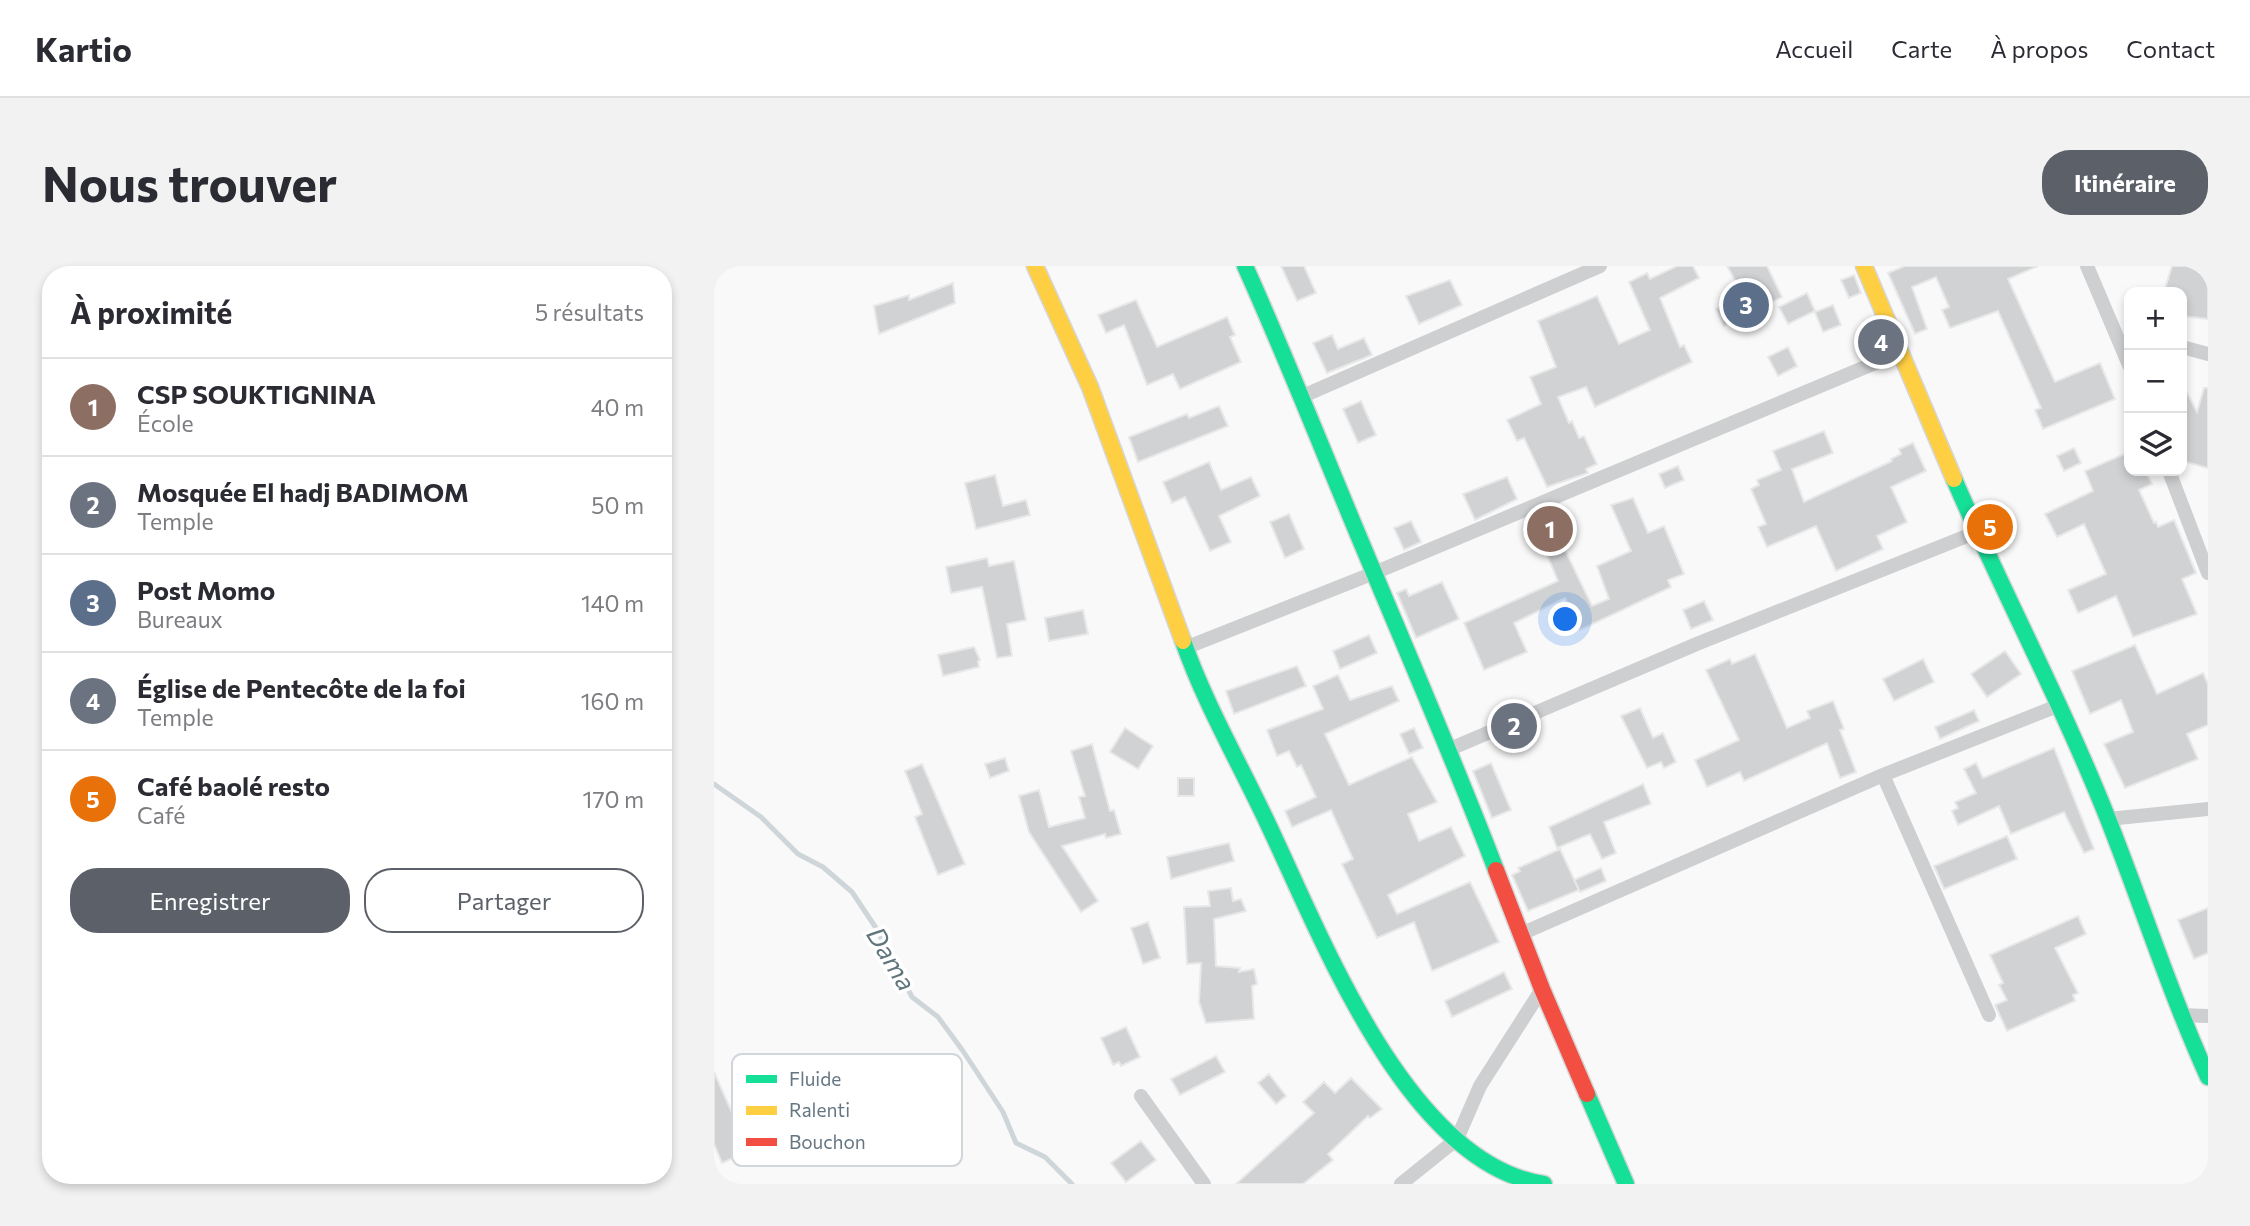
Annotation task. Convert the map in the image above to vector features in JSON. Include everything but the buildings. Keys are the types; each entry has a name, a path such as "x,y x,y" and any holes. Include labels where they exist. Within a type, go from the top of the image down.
{"street":[{"path":"1035,266 1090,387 1185,648 1355,1007 1399,1079 1457,1139 1491,1168 1523,1181 1544,1184"},
{"path":"1245,266 1303,396 1374,573 1450,749 1542,989 1626,1184"},
{"path":"1303,396 1600,266"},
{"path":"1864,266 1977,532 2060,705 2108,819 2180,1015 2208,1077"},
{"path":"2087,266 2123,332 2126,350"},
{"path":"2187,348 2208,354"},
{"path":"1185,648 1374,573 1899,353"},
{"path":"2171,476 2207,566"},
{"path":"1450,749 1699,643 1977,532"},
{"path":"1521,934 1883,775 2060,705"},
{"path":"1883,775 1989,1015"},
{"path":"2108,819 2208,810"},
{"path":"1401,1184 1457,1139 1480,1086 1542,989"},
{"path":"2180,1015 2208,1016"},
{"path":"1141,1096 1204,1184"}],"waterway":[{"name":"Dama","path":"714,784 761,817 798,854 823,867 852,892 876,928 912,997 938,1017 963,1051 1003,1112 1016,1143 1045,1157 1072,1184"}],"traffic: fast":[{"path":"1245,266 1437,722 1496,870"},
{"path":"1954,479 2090,776 2208,1077"},
{"path":"1183,641 1212,711 1314,924 1374,1038 1410,1091 1451,1135 1495,1167 1544,1184"},
{"path":"1587,1094 1626,1184"}],"traffic: slow":[{"path":"1035,266 1090,387 1183,641"},
{"path":"1864,266 1954,479"}],"traffic: jam":[{"path":"1496,870 1542,989 1587,1094"}],"place":[{"name":"Post Momo","path":"1746,305"},
{"name":"Église de Pentecôte de la foi","path":"1881,342"},
{"name":"Café baolé resto","path":"1990,527"},
{"name":"CSP SOUKTIGNINA","path":"1550,529"},
{"name":"Mosquée El hadj BADIMOM","path":"1514,726"}]}
